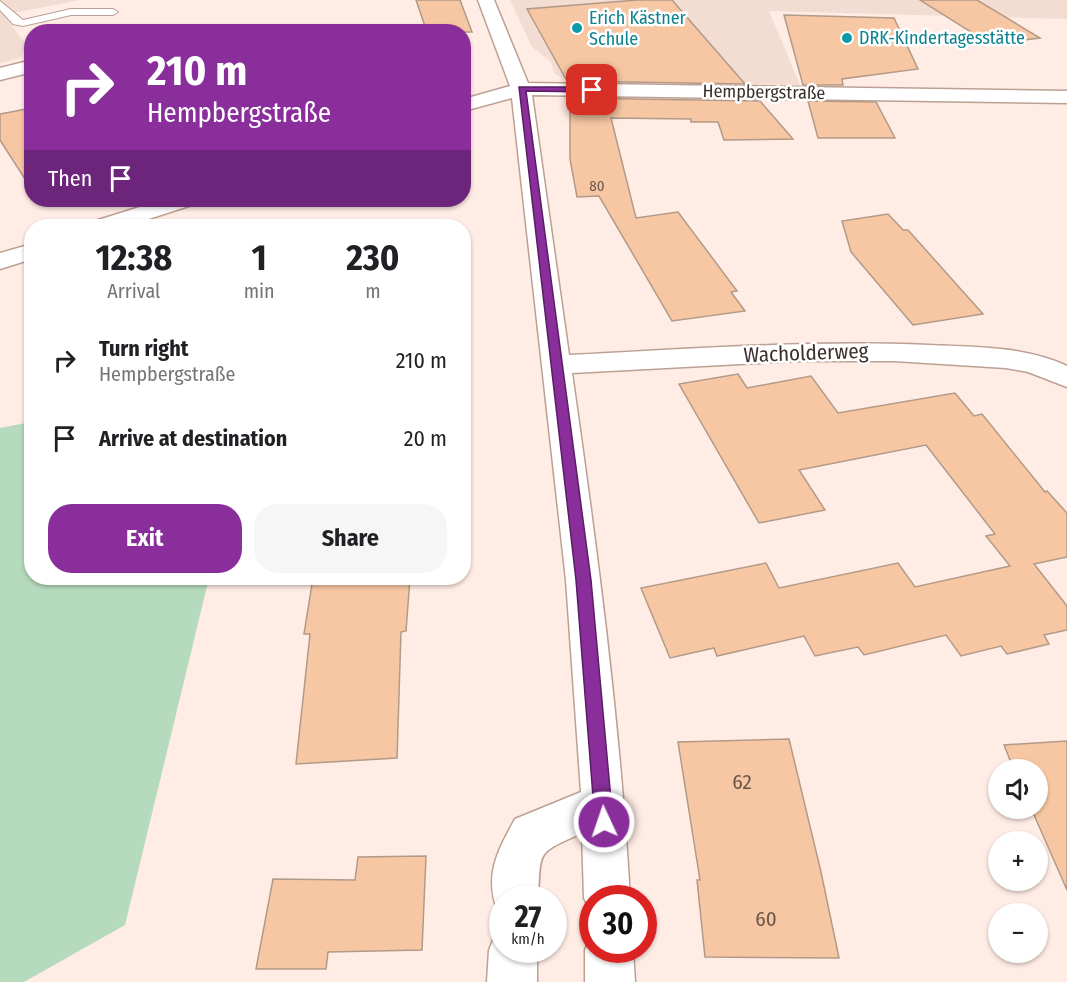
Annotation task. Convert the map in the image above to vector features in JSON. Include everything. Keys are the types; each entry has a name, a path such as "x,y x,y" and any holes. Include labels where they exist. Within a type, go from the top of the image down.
{"street":[{"path":"486,0 521,89 584,580 603,802 606,885"},
{"path":"0,74 24,68"},
{"name":"Hempbergstraße","path":"471,103 521,89 1067,97"},
{"path":"126,219 162,207"},
{"path":"0,261 24,254"},
{"name":"Wacholderweg","path":"556,366 818,351 870,351 971,356 1063,370"},
{"path":"515,885 516,862 531,834 603,802"},
{"path":"512,982 513,963"},
{"path":"609,963 610,982"}],"lane":[{"path":"0,4 17,22 23,23 71,12 113,12"}],"shaded area":[{"path":"0,0 80,0 4,15 24,42 24,51 20,58 0,63"},
{"path":"510,0 1067,0 1067,19 769,11 800,85 579,82 555,74 550,61 532,47"}],"green space":[{"path":"24,423 24,585 207,585 125,925 24,982 0,982 0,428"}],"building":[{"path":"416,0 460,0 469,24 424,24"},
{"path":"637,0 672,0 745,84 567,81 527,9"},
{"path":"920,0 977,0 1040,38 990,44"},
{"name":"DRK-Kindertagesstätte","path":"784,15 894,18 918,69 842,79 843,85 803,85"},
{"path":"570,98 760,101 793,139 724,140 718,122 691,122 691,119 611,118 636,218 678,212 737,291 731,292 745,311 672,321 599,196 577,197 570,159"},
{"path":"808,101 876,102 895,138 818,138"},
{"path":"24,110 24,178 0,140 0,114"},
{"path":"888,214 903,230 908,230 983,314 913,325 851,252 842,221"},
{"path":"738,374 747,388 811,376 838,413 955,393 974,416 982,414 1045,492 1047,491 1067,513 1067,557 1034,564 1067,606 1067,630 1044,635 1049,644 1007,654 1001,646 961,656 946,635 864,655 858,647 815,656 804,636 717,656 714,648 670,658 641,588 766,563 779,588 898,563 915,587 1010,566 986,536 995,534 926,445 799,470 825,510 759,523 679,384"},
{"path":"312,585 409,585 406,631 401,632 397,758 296,764 310,634 304,634"},
{"path":"789,739 839,958 705,957 697,880 700,880 678,742"},
{"path":"1067,741 1067,890 1048,847 1048,831 1041,831 1036,819 1048,819 1048,759 1010,759 1004,745"},
{"path":"426,856 422,950 328,952 326,969 256,969 273,879 355,880 358,857"}],"place":[{"name":"Erich Kästner Schule","path":"577,28"},
{"name":"DRK-Kindertagesstätte","path":"847,38"}],"route":[{"path":"592,90 521,89 584,580 604,822"}]}
